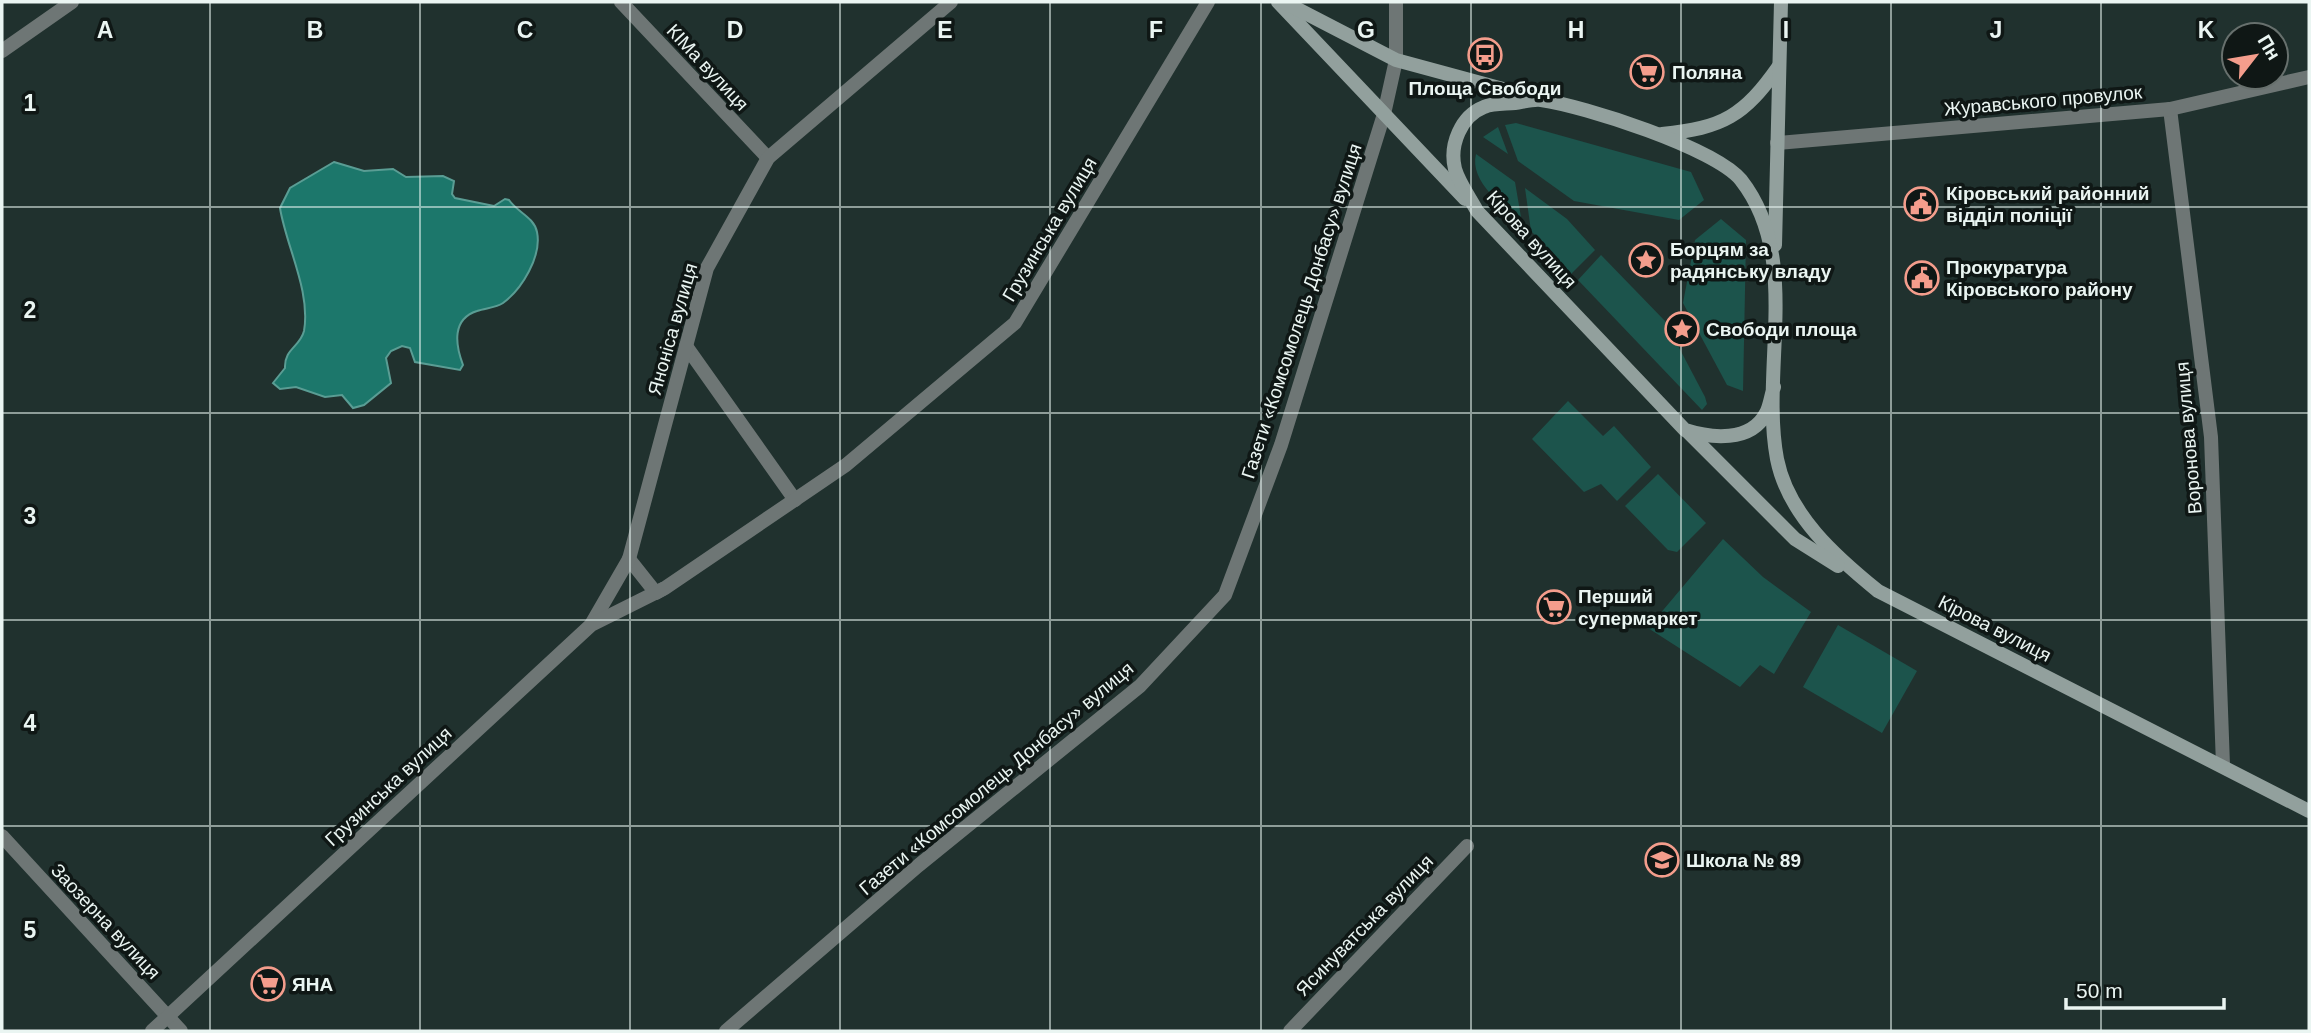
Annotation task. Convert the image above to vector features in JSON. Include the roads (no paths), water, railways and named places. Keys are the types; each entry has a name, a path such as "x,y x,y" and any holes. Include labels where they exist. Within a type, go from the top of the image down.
{"main road":[{"path":"1278,2 1477,211"},
{"path":"1283,2 1396,60 1540,100"},
{"name":"Кірова вулиця","path":"1781,2 1775,259 1774,387 1777,460 1811,529 1841,561 1878,591 2309,811"},
{"name":"Кірова вулиця","path":"1662,134 1701,130 1727,119 1756,99 1779,66"},
{"name":"Кірова вулиця","path":"1774,387 1765,416 1744,433 1704,436 1685,430 1477,211 1455,169 1454,145 1459,130 1471,114 1485,106 1540,100 1662,134 1706,155 1739,177 1759,206 1775,259"},
{"path":"1685,430 1795,539 1878,591"}],"street":[{"path":"2,51 72,2"},
{"name":"КІМа вулиця","path":"621,2 768,158"},
{"name":"Яноніса вулиця","path":"591,625 629,559 707,268 768,158 951,2"},
{"name":"Грузинська вулиця","path":"152,1031 591,625 660,590 846,465 1015,323 1208,2"},
{"name":"Газети «Комсомолець Донбасу» вулиця","path":"726,1031 919,865 1140,687 1225,595 1281,445 1384,114 1396,60 1396,2"},
{"name":"Журавського провулок","path":"1777,143 2170,108 2309,77"},
{"name":"Воронова вулиця","path":"2170,108 2211,438 2223,765"},
{"path":"686,346 795,500"},
{"name":"Грузинська вулиця","path":"660,590 846,465"},
{"path":"629,559 660,590"},
{"name":"Заозерна вулиця","path":"2,836 181,1031"},
{"name":"Ясинуватська вулиця","path":"1290,1031 1467,846"}],"place":[{"name":"Площа Свободи","path":"1485,55"},
{"name":"Поляна","path":"1647,72"},
{"name":"Кіровський районний відділ поліції","path":"1921,204"},
{"name":"Борцям за радянську владу","path":"1646,260"},
{"name":"Прокуратура Кіровського району","path":"1922,278"},
{"name":"Свободи площа","path":"1682,329"},
{"name":"Перший супермаркет","path":"1554,607"},
{"name":"Школа № 89","path":"1662,860"},
{"name":"ЯНА","path":"268,984"}]}
